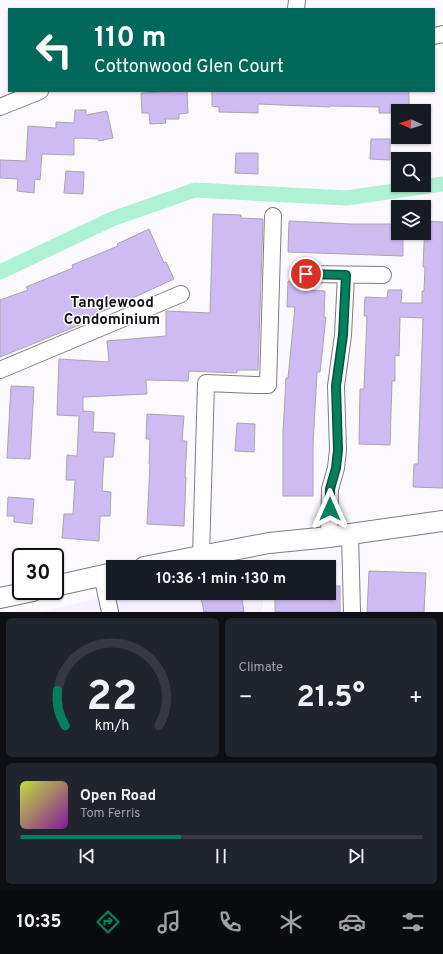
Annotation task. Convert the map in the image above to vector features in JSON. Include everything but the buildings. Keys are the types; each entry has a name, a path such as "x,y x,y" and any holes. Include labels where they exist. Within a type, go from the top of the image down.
{"main road":[{"path":"180,560 269,543 330,537 443,521"},
{"path":"64,584 106,574"},
{"path":"0,598 12,595"}],"street":[{"path":"0,107 38,92"},
{"path":"201,556 206,383 268,385 273,216"},
{"path":"306,274 383,275"},
{"path":"330,537 330,489 336,468 338,450 336,386 343,335 346,275"},
{"path":"0,370 181,294"},
{"path":"350,534 352,612"},
{"path":"109,600 110,612"}],"shaded area":[{"path":"106,597 106,600 263,600 263,612 39,612"}],"waterway":[{"path":"0,272 112,219 195,190 346,198 443,184"}],"district":[{"name":"Tanglewood Condominium","path":"112,310"}],"route":[{"path":"306,274 346,275 343,335 336,386 338,450 336,468 330,489 330,509"}]}
